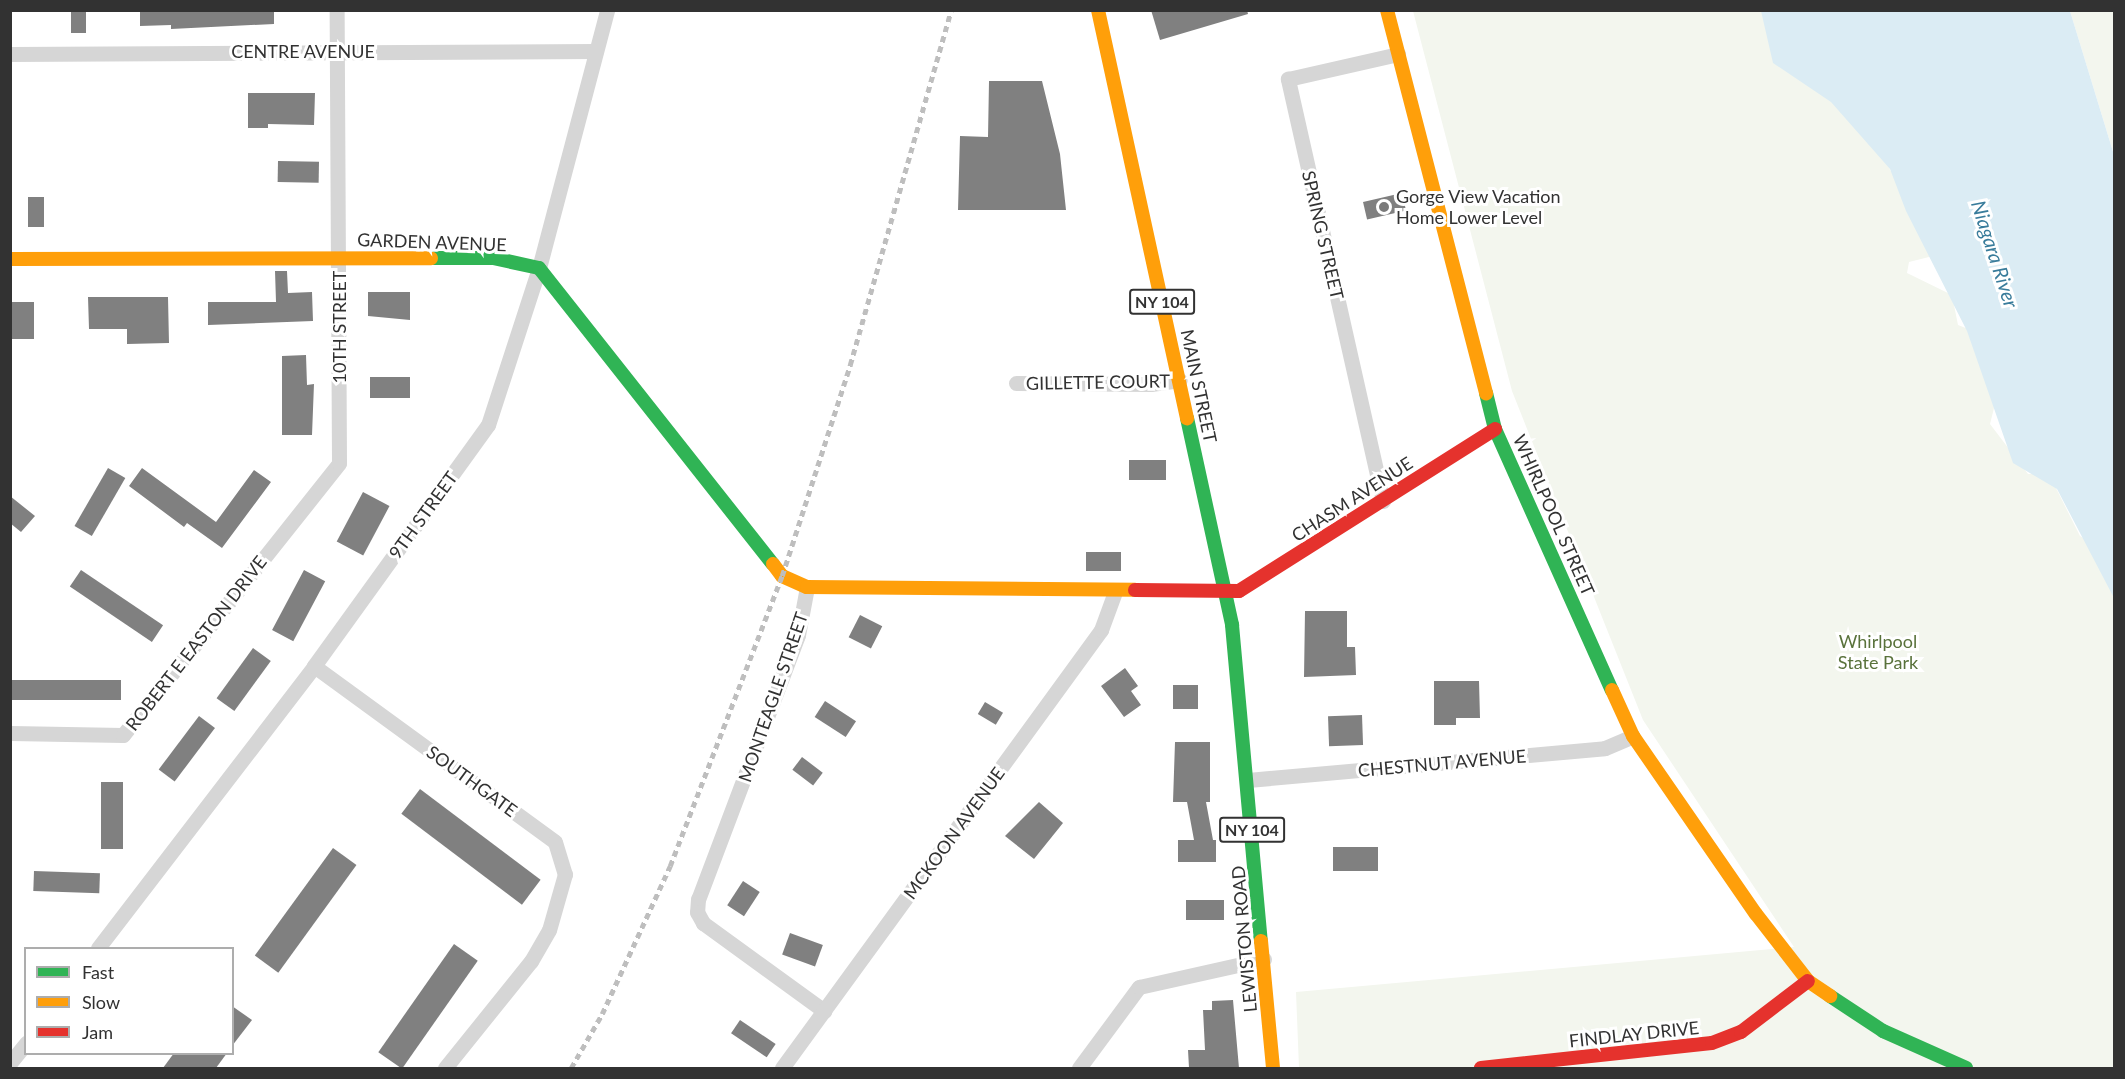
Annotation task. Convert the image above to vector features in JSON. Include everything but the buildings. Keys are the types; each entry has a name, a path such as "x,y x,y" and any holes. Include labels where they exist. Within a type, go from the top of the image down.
{"street":[{"name":"10TH STREET","path":"337,10 339,464"},
{"name":"9TH STREET","path":"99,947 314,666 488,425 539,268 607,10"},
{"name":"MAIN STREET","path":"1098,10 1226,593"},
{"name":"WHIRLPOOL STREET","path":"1387,10 1495,429 1633,736 1808,981"},
{"name":"CENTRE AVENUE","path":"10,54 337,50 596,51"},
{"name":"SPRING STREET","path":"1383,501 1288,79 1398,54"},
{"name":"GARDEN AVENUE","path":"10,259 493,258 539,268"},
{"path":"539,268 782,576 807,587"},
{"name":"GILLETTE COURT","path":"1016,382 1151,384 1180,380"},
{"name":"CHASM AVENUE","path":"1226,593 1248,588 1495,429"},
{"name":"ROBERT E EASTON DRIVE","path":"10,733 123,735 339,464"},
{"name":"MONTEAGLE STREET","path":"824,1011 703,923 697,906 798,635 807,587 1226,593"},
{"name":"MCKOON AVENUE","path":"782,1068 1101,630 1115,592"},
{"name":"LEWISTON ROAD","path":"1226,593 1248,780 1273,1068"},
{"name":"SOUTHGATE","path":"314,666 555,842 565,874 549,930 531,961 445,1068"},
{"name":"CHESTNUT AVENUE","path":"1248,780 1605,748 1633,736"},
{"path":"1079,1068 1139,987 1264,959"},
{"path":"1808,981 1883,1031 1966,1068"},
{"name":"FINDLAY DRIVE","path":"1481,1068 1712,1043 1741,1032 1808,981"},
{"path":"10,1063 24,1046"}],"green space":[{"name":"Whirlpool State Park","path":"1413,11 1845,11 1872,80 1890,170 1938,218 1937,255 1909,262 1907,273 1952,295 1958,325 1986,336 1998,392 1990,424 2028,474 2049,474 2080,536 2110,553 2114,561 2114,1068 1299,1068 1296,992 1794,947 1643,720 1512,391"},
{"path":"2070,11 2114,11 2114,155"}],"water":[{"name":"Niagara River","path":"1761,11 2070,11 2114,155 2114,598 2057,489 2013,463 1967,331 1906,211 1890,169 1831,102 1773,63"}],"railway":[{"path":"571,1068 602,1014 670,866 782,576 850,365 951,10"}],"traffic: fast":[{"path":"431,258 493,258 539,268 773,564"},
{"path":"1486,393 1495,429 1612,690"},
{"path":"1187,418 1232,625 1261,941"},
{"path":"1830,996 1883,1031 1966,1068"}],"traffic: slow":[{"path":"1098,10 1187,418"},
{"path":"1387,10 1486,393"},
{"path":"10,259 431,258"},
{"path":"773,564 782,576 807,587 1135,590"},
{"path":"1612,690 1633,736 1756,914 1808,981 1830,996"},
{"path":"1261,941 1273,1068"}],"traffic: jam":[{"path":"1135,590 1239,591 1495,429"},
{"path":"1481,1068 1712,1043 1741,1032 1808,981"}],"place":[{"name":"Gorge View Vacation Home Lower Level","path":"1384,207"}]}
